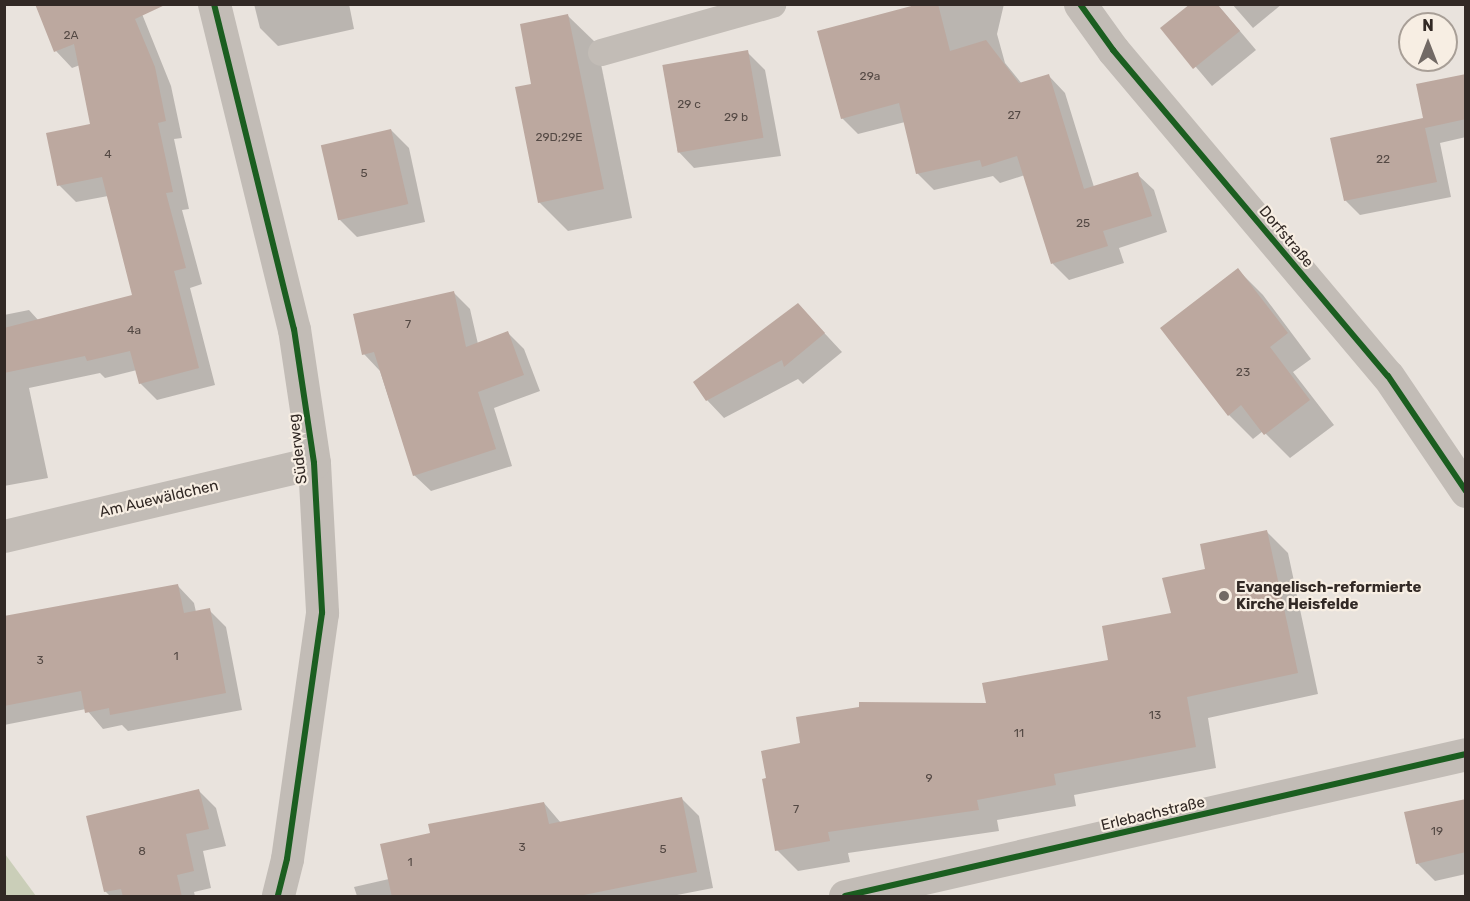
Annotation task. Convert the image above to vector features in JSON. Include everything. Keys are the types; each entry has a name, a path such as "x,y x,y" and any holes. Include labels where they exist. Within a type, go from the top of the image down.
{"street":[{"name":"Süderweg","path":"214,4 294,329 314,463 322,613 288,848 278,897"},
{"name":"Dorfstraße","path":"1080,4 1113,50 1388,376 1466,491"},
{"name":"Am Auewäldchen","path":"4,536 314,463"},
{"name":"Erlebachstraße","path":"845,897 1466,754"}],"lane":[{"path":"601,52 772,4"}],"green space":[{"path":"5,854 36,896 5,896"}],"building":[{"path":"35,4 167,4 135,19 155,67 166,121 158,123 173,192 166,193 186,268 174,271 199,368 139,384 130,351 87,361 85,356 4,373 4,328 132,295 102,177 57,186 46,133 90,124 74,44 54,52"},
{"path":"919,4 938,4 950,51 986,40 1019,83 1049,74 1084,189 1138,172 1152,216 1103,231 1108,246 1051,264 1017,156 982,167 980,160 916,174 899,103 841,119 817,31"},
{"path":"1190,4 1217,4 1240,31 1193,69 1160,28"},
{"path":"568,14 604,189 538,203 515,87 531,84 520,24"},
{"path":"748,50 763,138 678,153 662,65"},
{"path":"1466,74 1466,119 1425,128 1437,182 1344,201 1330,138 1423,118 1416,84"},
{"path":"391,129 408,204 338,220 321,145"},
{"path":"1238,268 1288,333 1270,347 1310,400 1264,435 1241,405 1228,416 1160,328"},
{"path":"454,291 466,347 508,331 524,375 478,392 496,449 413,476 374,352 362,355 353,314"},
{"path":"798,303 825,333 784,367 782,360 706,401 693,382"},
{"path":"1267,530 1298,673 1187,697 1196,747 1054,774 1056,785 977,800 979,810 828,832 830,841 775,851 762,779 766,778 761,751 800,743 796,717 859,707 859,702 986,703 982,683 1108,660 1102,626 1171,613 1162,578 1205,569 1200,544"},
{"path":"178,584 184,613 210,608 226,693 110,715 109,708 85,713 81,691 4,706 4,616"},
{"path":"199,789 209,829 186,834 194,871 177,875 182,897 123,897 121,889 104,892 86,816"},
{"path":"682,797 697,872 574,897 392,897 380,844 430,833 428,824 544,802 549,824"},
{"path":"1466,799 1466,852 1416,864 1404,812"}],"cycle path":[{"path":"214,4 294,329 314,463 322,613 287,859 278,896"},
{"path":"1080,4 1113,50 1388,376 1466,491"},
{"path":"845,896 1466,754"}],"place":[{"name":"Evangelisch-reformierte Kirche Heisfelde","path":"1224,596"}]}
